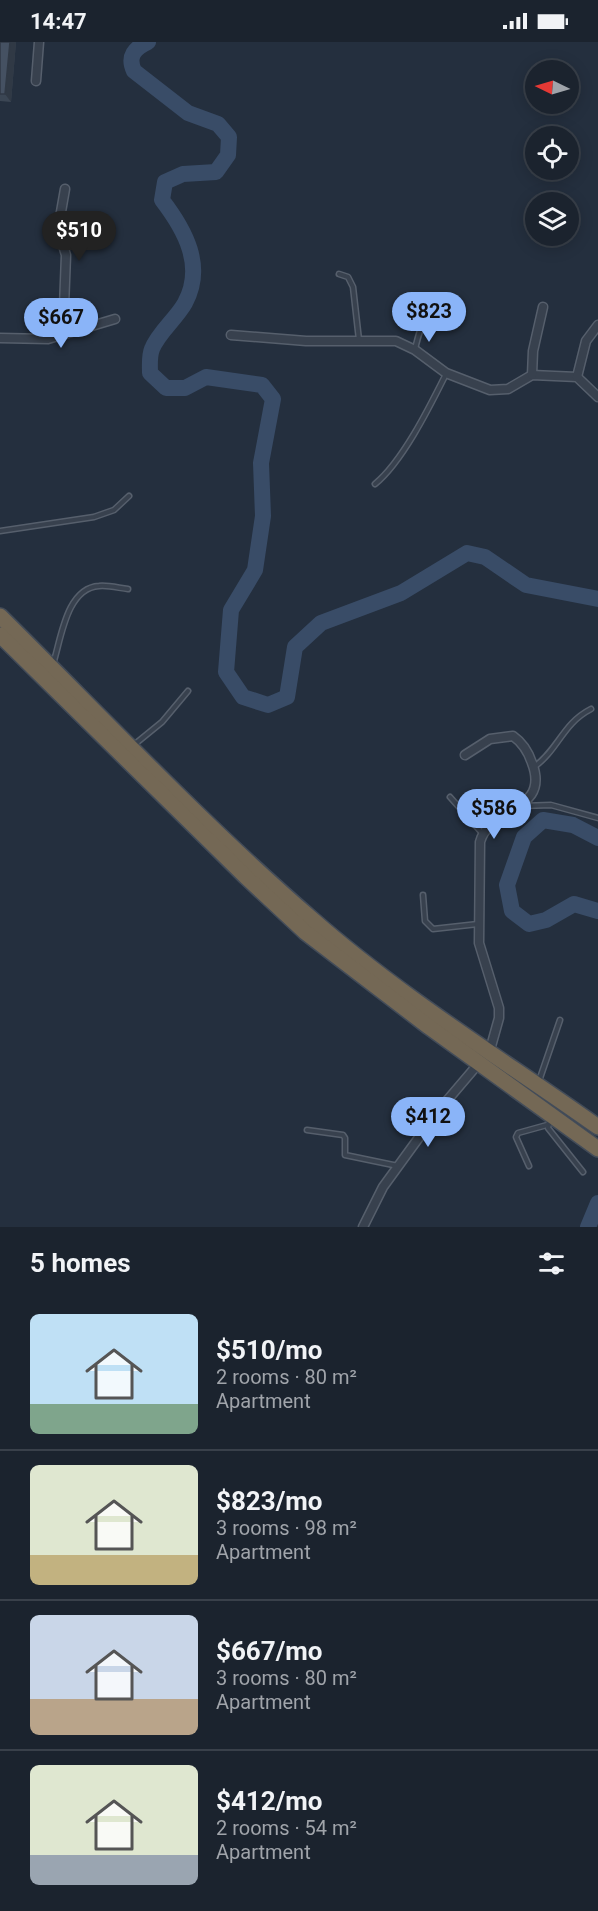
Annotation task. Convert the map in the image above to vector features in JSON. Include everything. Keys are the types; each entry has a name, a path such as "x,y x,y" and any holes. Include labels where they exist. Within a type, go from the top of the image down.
{"highway":[{"path":"0,616 132,747 313,920 439,1017 598,1126"},
{"path":"0,635 305,932 479,1063 550,1121 594,1146"}],"street":[{"path":"36,81 39,42"},
{"path":"63,333 66,255 58,229 65,189"},
{"path":"532,375 535,341 543,307"},
{"path":"0,338 48,339 115,319"},
{"path":"578,377 586,341 598,325"},
{"path":"231,335 306,341 396,341 415,350 447,373 479,387 497,391 508,389 532,375 578,377 598,397"},
{"path":"465,755 490,739 513,736 522,742 534,767 535,785 529,800 482,833 479,943 499,1008 499,1018 490,1050"},
{"path":"363,1227 373,1205 399,1166 439,1110 479,1063"}],"lane":[{"path":"339,274 348,277 353,287 360,340"},
{"path":"415,350 425,318 431,313 452,306"},
{"path":"375,484 390,469 428,411 447,373"},
{"path":"0,531 94,517 114,510 129,496"},
{"path":"52,668 76,599 87,589 99,586 128,589"},
{"path":"132,747 162,722 188,691"},
{"path":"534,767 552,750 575,717 591,709"},
{"path":"450,797 482,833"},
{"path":"520,806 551,805 598,818"},
{"path":"423,895 425,921 433,929 479,924"},
{"path":"538,1084 560,1020"},
{"path":"529,1166 516,1137 518,1134 550,1121 583,1172"},
{"path":"307,1130 342,1135 345,1138 345,1155 399,1166"}],"building":[{"path":"0,42 10,42 5,94 0,94"}],"waterway":[{"path":"148,42 139,47 132,57 134,71 188,113 218,124 229,137 228,155 216,172 183,174 165,182 162,200 185,236 193,262 193,276 185,303 158,337 152,349 150,373 166,388 185,388 206,377 262,385 273,399 261,463 263,516 255,570 231,610 226,672 243,697 268,705 287,697 295,647 321,623 401,593 467,553 485,557 526,585 598,599"},
{"path":"598,838 573,825 543,820 524,837 507,885 512,911 529,924 546,920 574,904 598,911"},
{"path":"588,1227 598,1203"}]}
